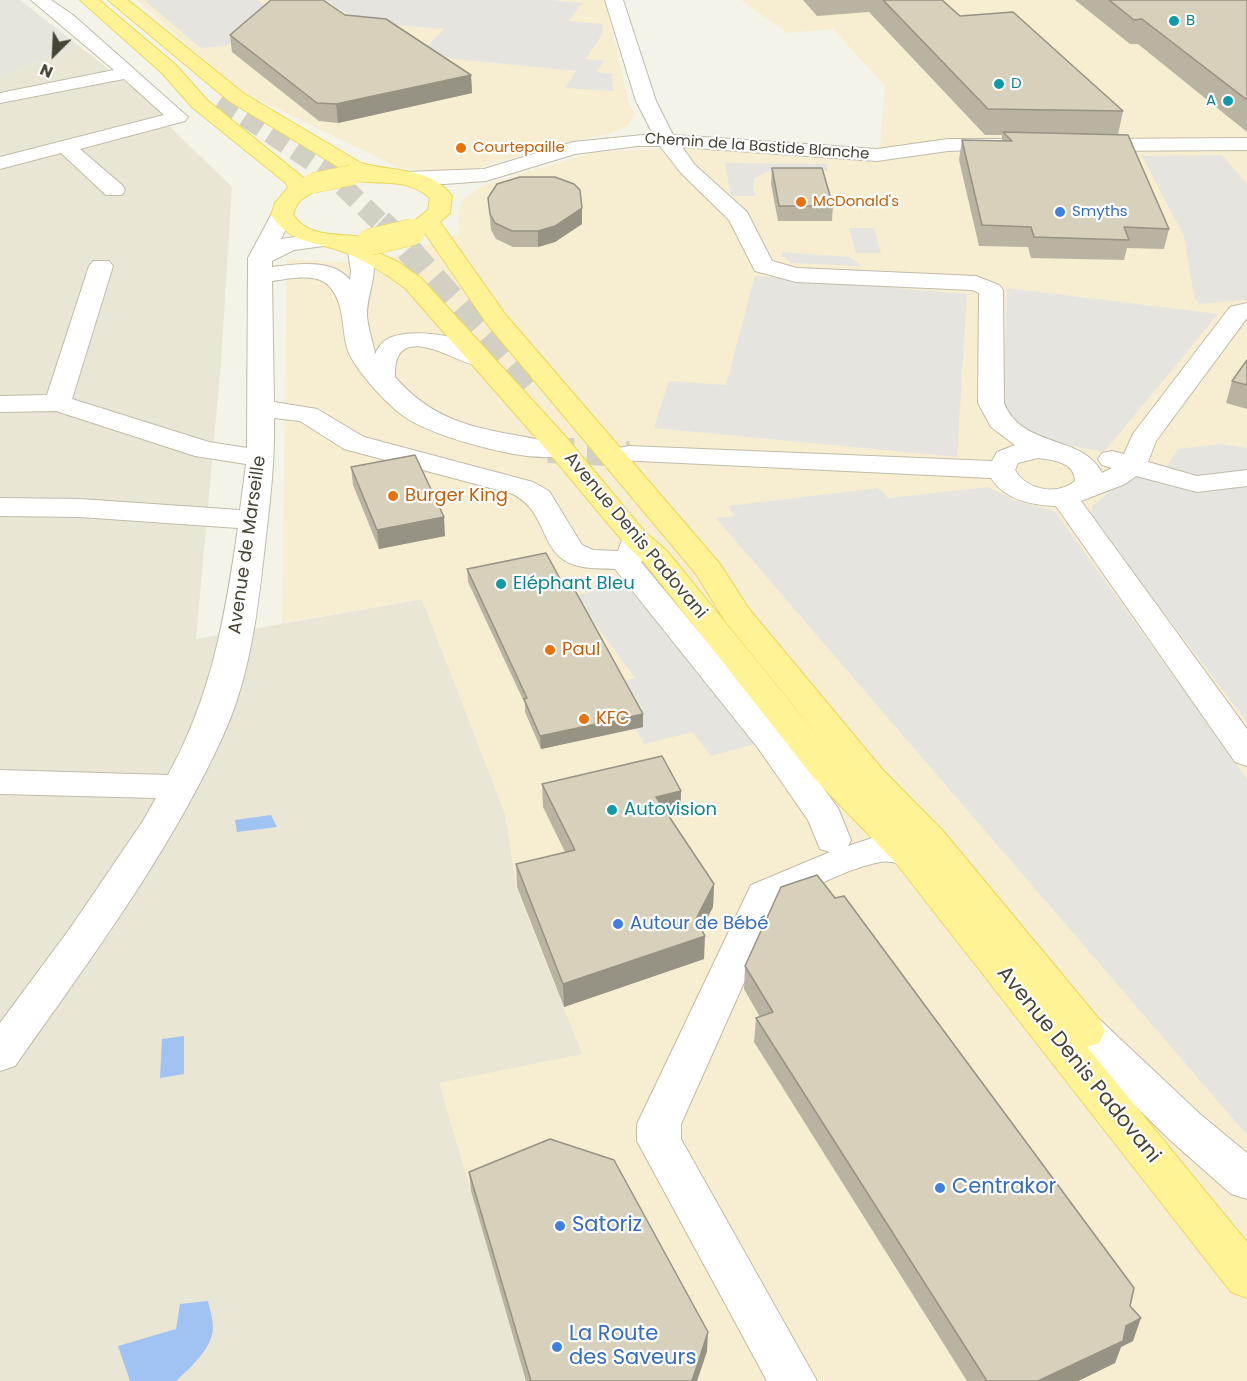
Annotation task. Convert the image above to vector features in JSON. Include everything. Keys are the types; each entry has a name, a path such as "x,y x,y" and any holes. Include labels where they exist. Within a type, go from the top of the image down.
{"main road":[{"path":"89,0 169,69 200,104 295,180 306,186"},
{"path":"117,0 152,31 236,97 354,167 375,174"},
{"path":"130,35 220,100 152,31"},
{"path":"282,215 288,199 306,186 352,175 375,174"},
{"name":"Avenue Denis Padovani","path":"375,174 405,178 435,189 441,196 428,220 496,319 709,570 736,614 870,777 930,840 1085,1031"},
{"name":"Avenue Denis Padovani","path":"282,215 287,224 301,233 348,244 413,283 479,358 638,552 825,769 909,854 1247,1277"},
{"path":"348,244 428,220"},
{"path":"638,552 625,507 545,411 534,392 558,410 698,577 736,614"},
{"name":"Avenue Denis Padovani","path":"870,777 909,854"}],"street":[{"path":"0,163 178,117 67,20 40,0"},
{"path":"614,0 646,101 666,140 688,169 739,217 759,262 770,270 796,275 976,284 991,290 991,403 994,415 1003,426 1027,441 1060,454 1087,469 1090,476 1075,493"},
{"path":"3,98 128,73"},
{"name":"Chemin de la Bastide Blanche","path":"486,174 573,148 637,140 666,140 877,155 948,145 1026,144"},
{"path":"1072,145 1247,144"},
{"path":"64,145 114,190"},
{"path":"405,178 444,178 486,174"},
{"path":"428,220 486,174"},
{"name":"Avenue de Marseille","path":"0,1054 86,937 158,828 206,737 222,692 241,617 261,458 260,266 282,215"},
{"path":"260,266 289,244 348,244 363,271 355,315"},
{"path":"58,403 101,266"},
{"path":"260,266 331,275 339,281 355,315 363,357 396,394 418,414 489,440 548,450"},
{"path":"1003,426 1009,442 1004,464 1008,482 1026,493 1075,493 1116,478 1138,453 1239,312 1247,310"},
{"path":"382,378 381,364 391,350 411,339 442,341 479,358"},
{"path":"0,404 58,403 195,447 261,458"},
{"path":"261,411 281,410 308,415 354,443 524,488 539,497 572,551 587,559 638,552 825,817 826,855"},
{"path":"629,453 1004,464 1024,451 1105,458 1138,453 1169,478 1197,484 1247,478"},
{"path":"1075,493 1247,754"},
{"path":"0,507 80,508 252,520"},
{"path":"825,769 839,796 841,817 826,855"},
{"path":"0,782 151,785 180,789"},
{"path":"793,1381 659,1142 658,1124 764,895 826,855 881,848 909,854"},
{"path":"1085,1031 1185,1127 1247,1180"}],"shaded area":[{"path":"0,0 20,0 79,46 0,76"},
{"path":"137,0 605,0 630,107 636,113 628,125 609,134 558,144 478,168 431,171 399,168 237,89"},
{"path":"144,0 257,0 272,11 237,40 225,46 201,48"},
{"path":"326,0 551,0 582,3 569,21 602,24 603,33 586,59 604,61 596,72 612,74 613,91 565,88 576,71 454,59 437,54 427,47 444,29 360,22"},
{"path":"741,0 1247,0 1247,1381 527,1381 439,1083 582,1054 516,887 506,816 422,599 282,623 287,259 372,264 459,234 458,214 462,200 484,185 594,152 703,147 860,161 879,160 885,86 833,29 787,33"},
{"path":"79,46 174,120 166,123 232,187 221,363 196,639 422,599 506,816 516,887 583,1055 440,1083 527,1381 0,1381 0,76"},
{"path":"1222,155 1247,184 1247,300 1199,304 1194,296 1184,236 1142,156"},
{"path":"725,163 827,164 828,171 767,172 753,179 755,196 731,196"},
{"path":"849,228 874,228 881,253 856,253"},
{"path":"782,252 849,257 862,266 792,263 782,256"},
{"path":"755,276 967,294 957,457 654,428 669,381 726,385"},
{"path":"1007,288 1218,314 1104,452 1032,438 1003,411"},
{"path":"1220,444 1247,448 1247,472 1189,478 1164,471 1178,449"},
{"path":"1133,474 1247,484 1247,722 1090,515 1093,506 1110,491 1126,484"},
{"path":"988,487 1016,501 1055,511 1247,779 1247,1135 716,518 734,516 728,506 878,488 888,498"},
{"path":"640,578 770,740 711,756 693,732 644,744 612,685 635,678 575,596"}],"water":[{"path":"271,815 277,827 237,832 235,820"},
{"path":"184,1036 184,1074 160,1078 162,1039"},
{"path":"208,1301 213,1331 210,1342 192,1366 176,1381 130,1381 118,1346 176,1329 180,1304"}],"building":[{"path":"271,0 323,0 345,15 386,19 471,75 336,104 317,103 230,35"},
{"path":"883,0 942,0 960,16 1013,12 1123,111 988,109"},
{"name":"B","path":"1109,0 1247,0 1247,100 1142,19 1134,20"},
{"name":"Smyths","path":"1003,132 1128,135 1169,229 1124,227 1129,240 1034,237 1031,227 982,225 962,140 1012,141"},
{"path":"772,168 822,168 833,206 779,206"},
{"path":"520,177 555,177 574,184 580,190 582,208 555,226 538,231 512,231 495,223 490,214 488,198 497,184"},
{"path":"1247,360 1247,385 1232,381"},
{"name":"Burger King","path":"415,455 444,517 377,530 351,467"},
{"path":"546,553 564,586 572,585 643,714 540,736 524,699 527,698 467,569"},
{"path":"662,756 681,791 656,797 714,884 696,919 705,936 563,984 516,864 575,850 542,784"},
{"path":"817,875 835,898 844,896 1134,1288 1130,1306 1141,1318 1126,1326 1123,1341 1038,1381 987,1381 756,1018 773,1012 745,966 781,887"},
{"path":"550,1139 614,1160 708,1332 692,1381 531,1381 469,1172"}],"tunnel":[{"path":"220,100 328,172 381,223"},
{"path":"380,222 405,246 534,392"},
{"path":"548,450 629,454"}],"place":[{"name":"B","path":"1174,21"},
{"name":"D","path":"999,84"},
{"name":"A","path":"1228,101"},
{"name":"Courtepaille","path":"461,148"},
{"name":"McDonald's","path":"801,202"},
{"name":"Smyths","path":"1060,212"},
{"name":"Burger King","path":"393,496"},
{"name":"Eléphant Bleu","path":"501,584"},
{"name":"Paul","path":"550,650"},
{"name":"KFC","path":"584,719"},
{"name":"Autovision","path":"612,810"},
{"name":"Autour de Bébé","path":"618,924"},
{"name":"Centrakor","path":"940,1188"},
{"name":"Satoriz","path":"560,1226"},
{"name":"La Route des Saveurs","path":"557,1347"}]}
